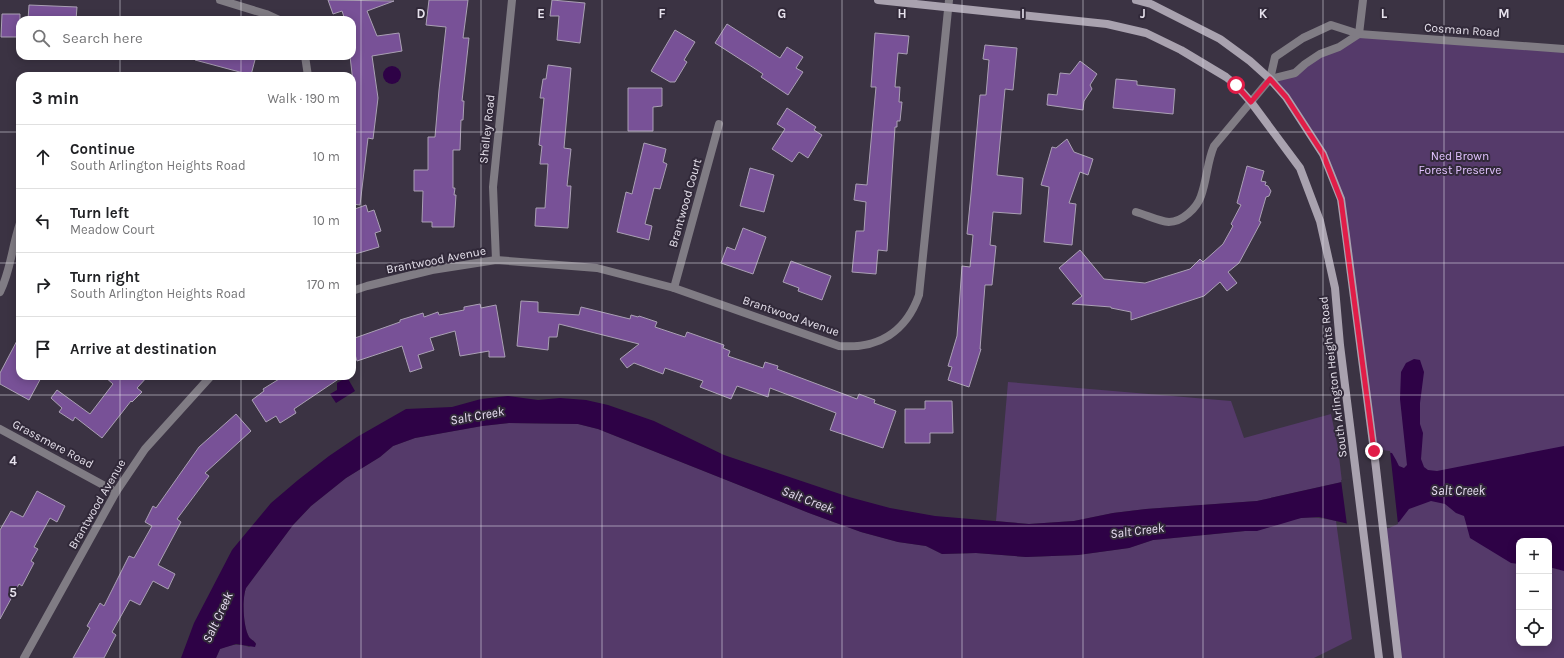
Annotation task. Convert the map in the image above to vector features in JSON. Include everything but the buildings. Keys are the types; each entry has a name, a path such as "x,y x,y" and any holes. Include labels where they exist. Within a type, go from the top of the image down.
{"main road":[{"name":"South Arlington Heights Road","path":"878,0 948,4 1107,24 1146,33 1180,50 1226,77 1236,85 1251,102 1300,168 1320,221 1334,288 1379,658"},
{"path":"1136,0 1151,2 1220,38 1250,61 1270,79 1286,97 1323,154 1341,200 1374,451 1398,658"}],"street":[{"path":"220,0 271,16"},
{"name":"Shelley Road","path":"496,260 493,187 512,0"},
{"path":"1136,212 1168,222 1178,221 1187,216 1201,198 1209,157 1214,146 1270,79 1295,73 1320,54 1339,46 1359,34 1363,0"},
{"name":"Brantwood Avenue","path":"356,290 432,270 496,260 597,268 674,288 839,346 857,347 874,343 885,338 903,324 910,316 919,295 948,4"},
{"name":"Cosman Road","path":"1270,79 1275,57 1303,38 1331,25 1359,34 1564,49"},
{"path":"306,60 307,72"},
{"name":"Brantwood Court","path":"674,288 719,124"},
{"path":"0,292 9,267 16,234"},
{"name":"Brantwood Avenue","path":"24,658 116,492 145,448 207,380"},
{"name":"Grassmere Road","path":"0,429 116,492"}],"green space":[{"name":"Ned Brown Forest Preserve","path":"1359,34 1564,49 1564,658 1398,658 1378,458 1341,199 1323,154 1270,79 1305,64"},
{"path":"1008,382 1231,401 1244,438 1331,414 1338,448 1342,482 1257,501 1146,509 1113,513 1074,521 1029,524 996,521"},
{"path":"509,423 578,424 598,429 809,513 861,532 898,542 926,546 942,554 976,553 1026,557 1078,555 1129,548 1153,540 1257,530 1299,518 1318,518 1336,521 1352,639 1314,658 216,658 220,649 238,645 249,647 256,644 249,637 245,627 244,606 246,588 293,525 311,506 346,478 380,457 393,446 415,438 482,426"}],"water":[{"path":"392,66 398,69 401,75 398,81 392,84 386,81 383,75 386,69"},
{"name":"Salt Creek","path":"1414,359 1420,360 1424,372 1420,403 1420,424 1423,433 1421,459 1424,467 1428,470 1437,471 1564,446 1564,571 1552,568 1552,538 1516,538 1516,564 1511,563 1470,538 1464,516 1456,513 1445,504 1431,501 1409,509 1399,522 1389,526 1366,528 1319,517 1301,518 1257,531 1153,540 1129,548 1078,555 1026,557 976,553 942,554 926,546 898,542 861,532 809,513 598,429 578,424 509,423 482,426 415,438 393,446 380,457 346,478 311,506 293,525 246,588 244,599 245,627 249,637 256,644 255,647 236,644 220,649 216,658 181,658 194,623 232,550 271,503 329,456 357,437 406,409 452,407 481,399 508,396 538,400 560,398 586,400 608,405 654,421 724,455 849,497 890,508 935,516 1029,524 1074,521 1113,513 1146,509 1257,501 1342,482 1360,480 1371,472 1384,452 1392,453 1399,466 1404,468 1407,465 1400,399 1401,372 1406,363"},
{"path":"342,380 349,380 355,391 336,403 330,394 337,390 337,383"}],"pier":[{"path":"1382,450 1390,451 1398,524 1389,528 1366,530 1347,525 1341,480 1359,478 1369,471 1376,457"}],"route":[{"path":"1236,85 1251,102 1270,79 1286,97 1323,154 1341,200 1374,451"}]}
